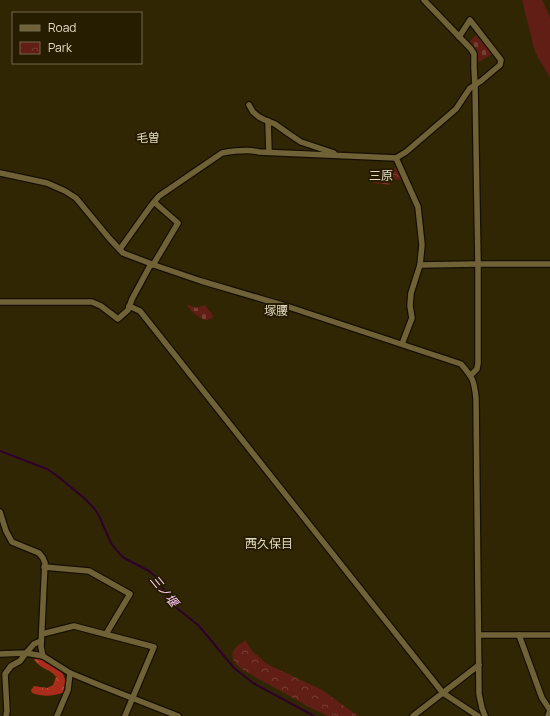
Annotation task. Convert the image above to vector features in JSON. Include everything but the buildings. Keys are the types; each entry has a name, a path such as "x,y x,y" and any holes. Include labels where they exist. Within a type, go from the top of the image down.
{"street":[{"path":"424,0 459,36 474,54 478,264 478,363 477,369 471,375"},
{"path":"120,249 159,196 222,153 232,151 255,151 396,158 406,152 456,109 470,88 500,65 501,60 470,20 459,36"},
{"path":"249,105 253,112 259,117 275,124 301,142 340,155"},
{"path":"268,121 269,152"},
{"path":"396,158 418,207 422,245 420,265 411,293 410,306 412,318 402,344"},
{"path":"0,173 47,183 76,198 109,238 124,253 201,281 288,307 461,364 471,375 475,384 476,398 479,694 484,716"},
{"path":"0,302 92,302 101,306 118,319 128,310 132,299 152,264 178,223 154,202"},
{"path":"420,265 550,264"},
{"path":"129,306 140,311 443,693 478,716"},
{"path":"0,512 6,531 12,542 39,553 43,558 44,568 41,641 43,656"},
{"path":"44,568 89,571 130,594 106,634"},
{"path":"42,634 74,626 154,646 125,716"},
{"path":"479,635 550,635"},
{"path":"519,635 542,698 550,710 548,716"},
{"path":"6,716 7,711 4,674 11,666 20,661 34,644 41,641"},
{"path":"0,654 26,653 43,656 70,673 178,716"},
{"path":"413,716 479,665"},
{"path":"56,716 68,690 70,673"}],"green space":[{"path":"522,0 542,0 550,17 550,78 535,52"},
{"path":"477,34 492,54 479,62 476,53 468,43"},
{"path":"398,167 404,180 390,179 390,185 373,183 372,172 383,169 384,171"},
{"path":"187,304 196,308 205,305 214,317 204,320 192,312"},
{"path":"245,640 253,652 267,664 322,690 358,716 328,716 243,670 236,664 232,656 235,649"},
{"path":"36,657 54,665 63,674 65,686 63,693 48,696 32,693 31,690 34,686 47,688 53,685 56,677 36,662 34,659"}],"waterway":[{"name":"三ノ堰","path":"0,451 47,469 84,498 94,508 111,543 118,552 124,558 149,571 156,577 174,606 198,625 234,668 253,683 314,716"}],"district":[{"name":"毛曽","path":"148,138"},
{"name":"三原","path":"381,176"},
{"name":"塚腰","path":"276,311"},
{"name":"西久保目","path":"269,544"}]}
